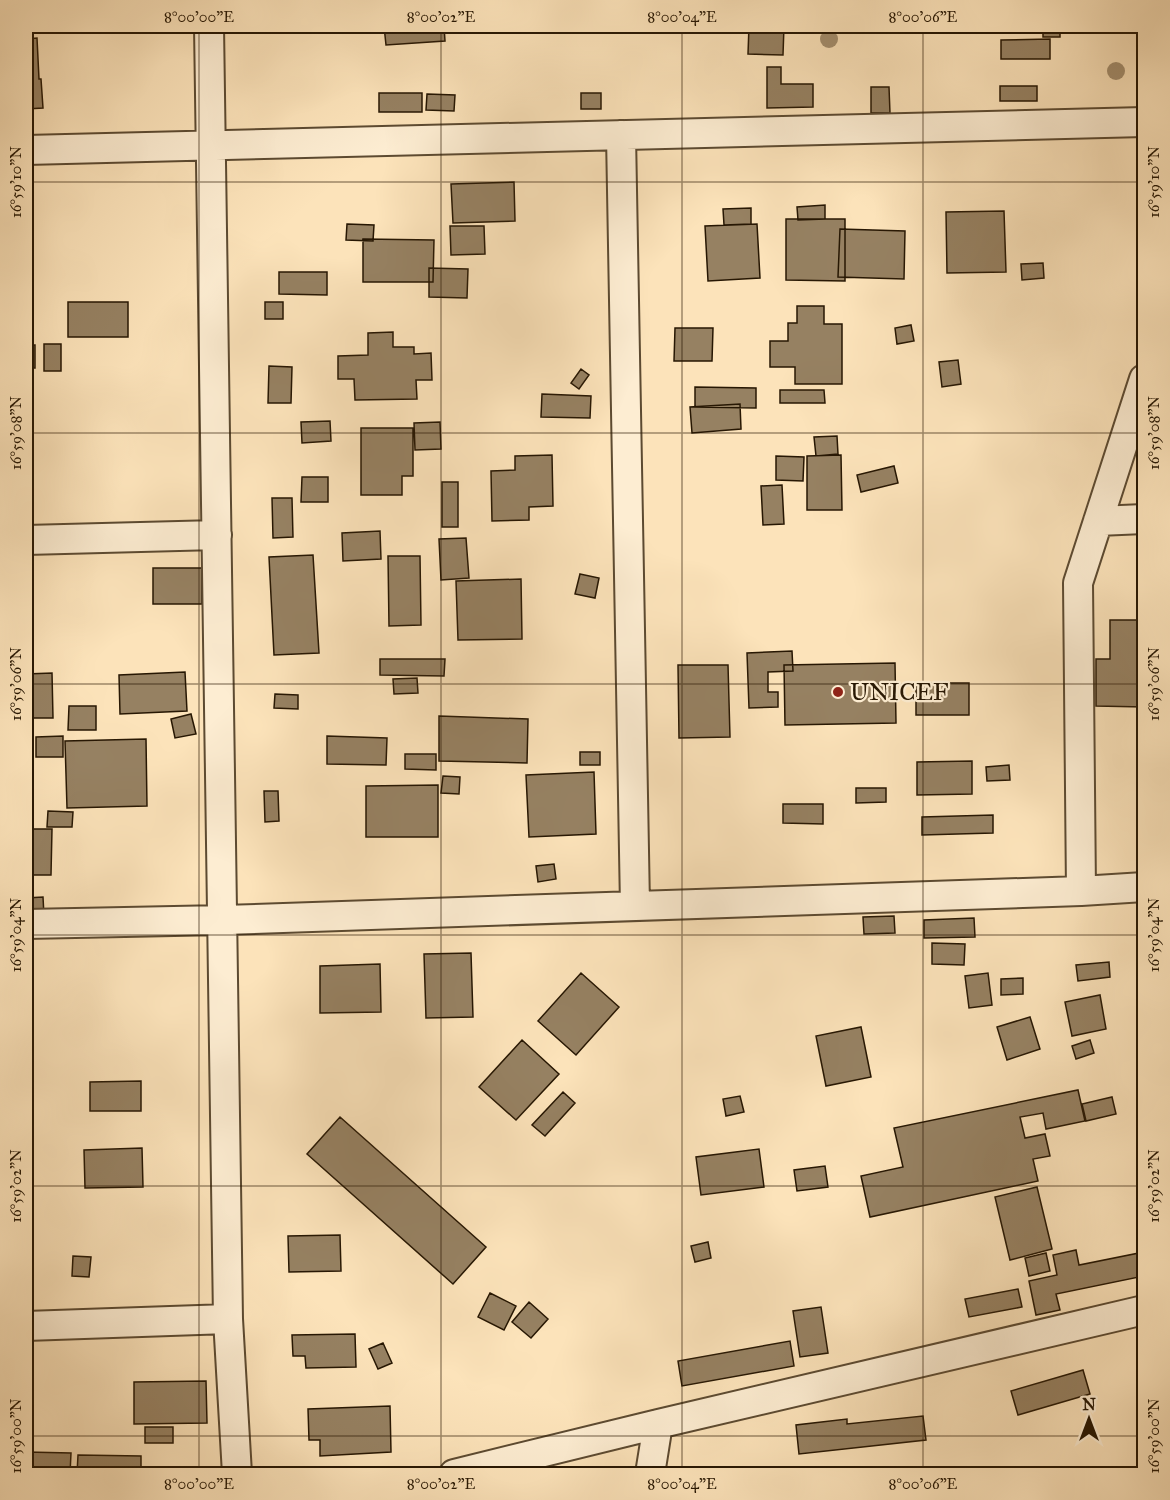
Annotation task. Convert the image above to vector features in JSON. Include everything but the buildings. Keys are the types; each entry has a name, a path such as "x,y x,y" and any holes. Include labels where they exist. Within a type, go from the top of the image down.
{"street":[{"path":"209,26 228,1319 237,1474"},
{"path":"26,150 1144,122"},
{"path":"621,135 635,906"},
{"path":"1081,891 1078,583 1144,379"},
{"path":"1098,521 1144,519"},
{"path":"26,540 217,535"},
{"path":"26,924 223,920 1142,890"},
{"path":"454,1474 1144,1310"},
{"path":"26,1326 228,1319"},
{"path":"650,1474 658,1424"}],"place":[{"name":"UNICEF","path":"838,692"}]}
